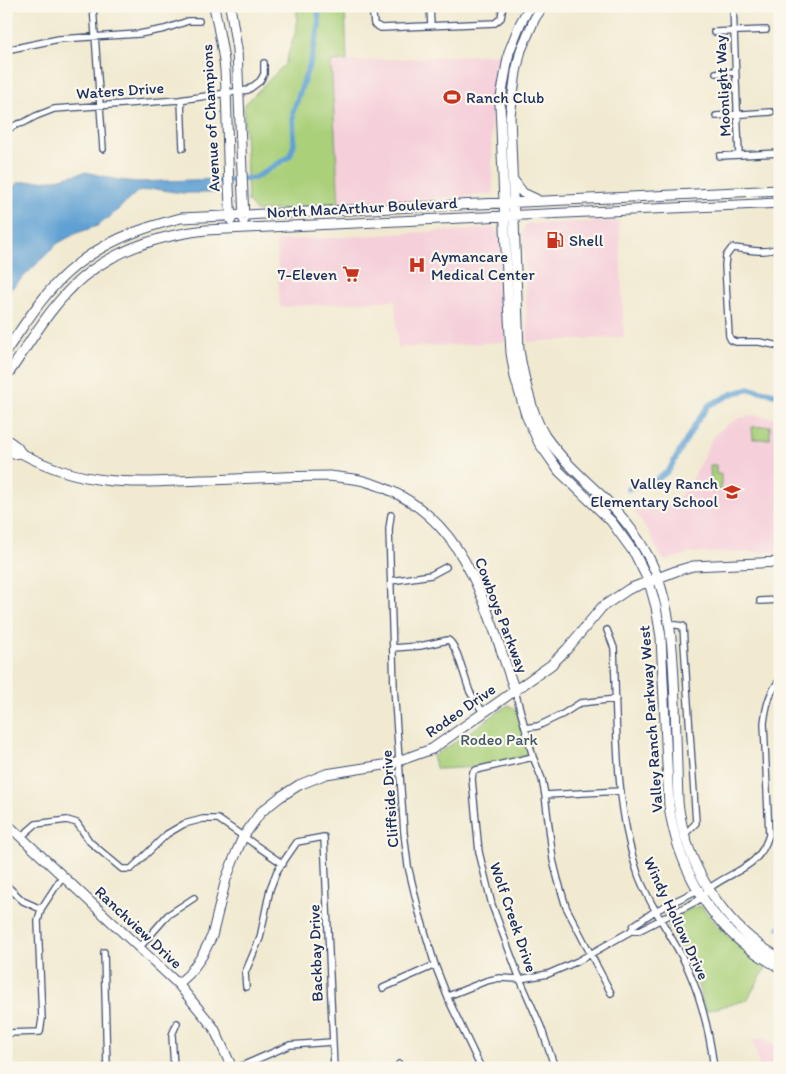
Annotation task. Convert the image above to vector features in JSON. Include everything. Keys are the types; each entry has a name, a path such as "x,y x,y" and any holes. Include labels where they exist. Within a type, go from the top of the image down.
{"main road":[{"name":"Avenue of Champions","path":"214,6 222,46 227,174 232,228"},
{"name":"Avenue of Champions","path":"230,6 237,49 240,91 243,228"},
{"name":"Valley Ranch Parkway West","path":"530,6 508,52 500,103 504,202 514,334 538,431 559,471 611,521 653,580 659,618 668,795 676,839 700,894 732,934 751,950 780,968"},
{"name":"Valley Ranch Parkway West","path":"514,334 515,215 511,104 522,50 535,18 543,6"},
{"path":"758,6 780,7"},
{"path":"500,103 511,104"},
{"path":"514,180 523,192 538,200"},
{"name":"North MacArthur Boulevard","path":"6,351 45,297 67,272 99,250 130,234 162,223 198,216 780,190"},
{"name":"North MacArthur Boulevard","path":"6,377 61,300 82,278 98,266 130,249 186,232 232,228 780,203"},
{"path":"380,209 381,222"},
{"name":"Valley Ranch Parkway West","path":"538,431 569,465 619,514 641,544 669,624 673,646 678,795 680,815 685,834 696,865 717,902 756,943 780,958"},
{"name":"Cowboys Parkway","path":"6,439 17,447 21,453"},
{"name":"Cowboys Parkway","path":"6,450 13,454 21,453 65,473 97,480 131,483 330,476 360,480 384,488 408,500 428,515 443,529 461,552 473,576 515,691"},
{"name":"Rodeo Drive","path":"178,984 193,968 212,936 226,879 243,837 261,812 280,797 299,785 326,774 366,769 400,761 432,749 552,665 602,607 629,590 693,566 780,562"},
{"path":"664,691 674,691"},
{"path":"668,795 678,795"},
{"name":"Ranchview Drive","path":"6,823 178,984 214,1028 232,1068"}],"street":[{"path":"93,6 103,149"},
{"path":"372,6 372,18 378,28 495,23 501,18 504,6"},
{"path":"430,6 431,26"},
{"name":"Moonlight Way","path":"733,6 739,155 780,153"},
{"path":"6,50 59,40 139,34 188,21 199,21"},
{"path":"714,32 766,30"},
{"path":"240,91 248,90 260,81 264,74 264,63"},
{"path":"716,73 736,72"},
{"name":"Waters Drive","path":"6,130 54,110 181,100 240,91"},
{"path":"181,100 183,148"},
{"path":"716,116 770,112"},
{"path":"720,156 739,155"},
{"path":"780,247 762,252 732,248 726,256 729,334 731,340 780,346"},
{"name":"Cliffside Drive","path":"391,515 389,529 394,687 408,866 435,965 481,1068"},
{"path":"391,581 431,575 446,567"},
{"path":"760,602 780,600"},
{"path":"669,624 683,626 696,823 685,834"},
{"name":"Windy Hollow Drive","path":"607,630 614,648 621,791 630,848 639,876 655,911 688,970 707,1032 714,1068"},
{"path":"393,648 452,641 470,691 484,712"},
{"path":"448,996 486,981 499,978 520,979 548,974 562,969 631,931 638,931 660,920 754,861 765,847 769,835 764,723 770,694 780,680"},
{"name":"Cowboys Parkway","path":"515,691 533,757 542,779 553,860 566,906 610,993"},
{"path":"525,728 538,726 580,703 616,699"},
{"name":"Wolf Creek Drive","path":"533,757 476,770 473,772 472,779 481,866 492,906 541,1027 555,1068"},
{"path":"545,795 621,791"},
{"path":"21,838 36,824 72,821 78,823 90,842 122,869 131,869 167,834 184,824 203,819 218,819 283,864 277,871 270,889 260,938 245,973 246,987"},
{"name":"Backbay Drive","path":"283,864 296,842 324,837 334,1068"},
{"path":"6,1033 40,1032 42,1019 38,921 41,908 62,877"},
{"path":"6,884 23,901 41,908"},
{"path":"631,931 634,925 655,911 700,894"},
{"path":"140,947 168,915 194,898"},
{"path":"104,952 107,1068"},
{"path":"382,988 435,965"},
{"path":"174,1068 172,1035 177,1023"},
{"path":"237,1068 290,1045 332,1042"}],"shaded area":[{"path":"500,54 491,123 493,194 339,206 331,62"},
{"path":"619,221 624,337 528,342 523,231 526,224"},
{"path":"494,228 500,236 506,342 398,348 395,300 280,307 276,241"},
{"name":"Valley Ranch Elementary School","path":"754,415 780,419 780,552 692,553 663,561 650,534 634,511 644,507 667,505 677,499 690,484 712,438 725,426 739,418"},
{"path":"762,1038 780,1048 780,1068 760,1068 753,1041"}],"green space":[{"path":"297,6 345,6 347,61 331,62 339,206 256,211 248,201 244,105 285,64 297,27"},
{"path":"770,426 770,439 753,439 752,427"},
{"path":"710,465 716,465 716,474 721,474 721,491 711,491"},
{"name":"Rodeo Park","path":"508,705 516,709 529,755 481,767 437,769 432,757"},
{"path":"701,906 720,929 767,966 747,1000 705,1011 697,980 689,961 668,925 683,912"}],"water":[{"path":"86,172 118,180 137,182 217,179 218,193 182,193 155,189 137,192 110,217 97,226 77,233 58,243 6,294 6,196 10,189 20,182 52,180"}],"waterway":[{"path":"211,182 255,178 290,156 294,144 293,112 311,60 319,27 318,6"},
{"path":"628,489 658,479 669,470 696,423 709,405 734,393 750,389 780,395"}],"place":[{"name":"Ranch Club","path":"452,97"},
{"name":"Shell","path":"555,240"},
{"name":"Aymancare Medical Center","path":"417,265"},
{"name":"7-Eleven","path":"351,274"},
{"name":"Valley Ranch Elementary School","path":"732,492"}]}
